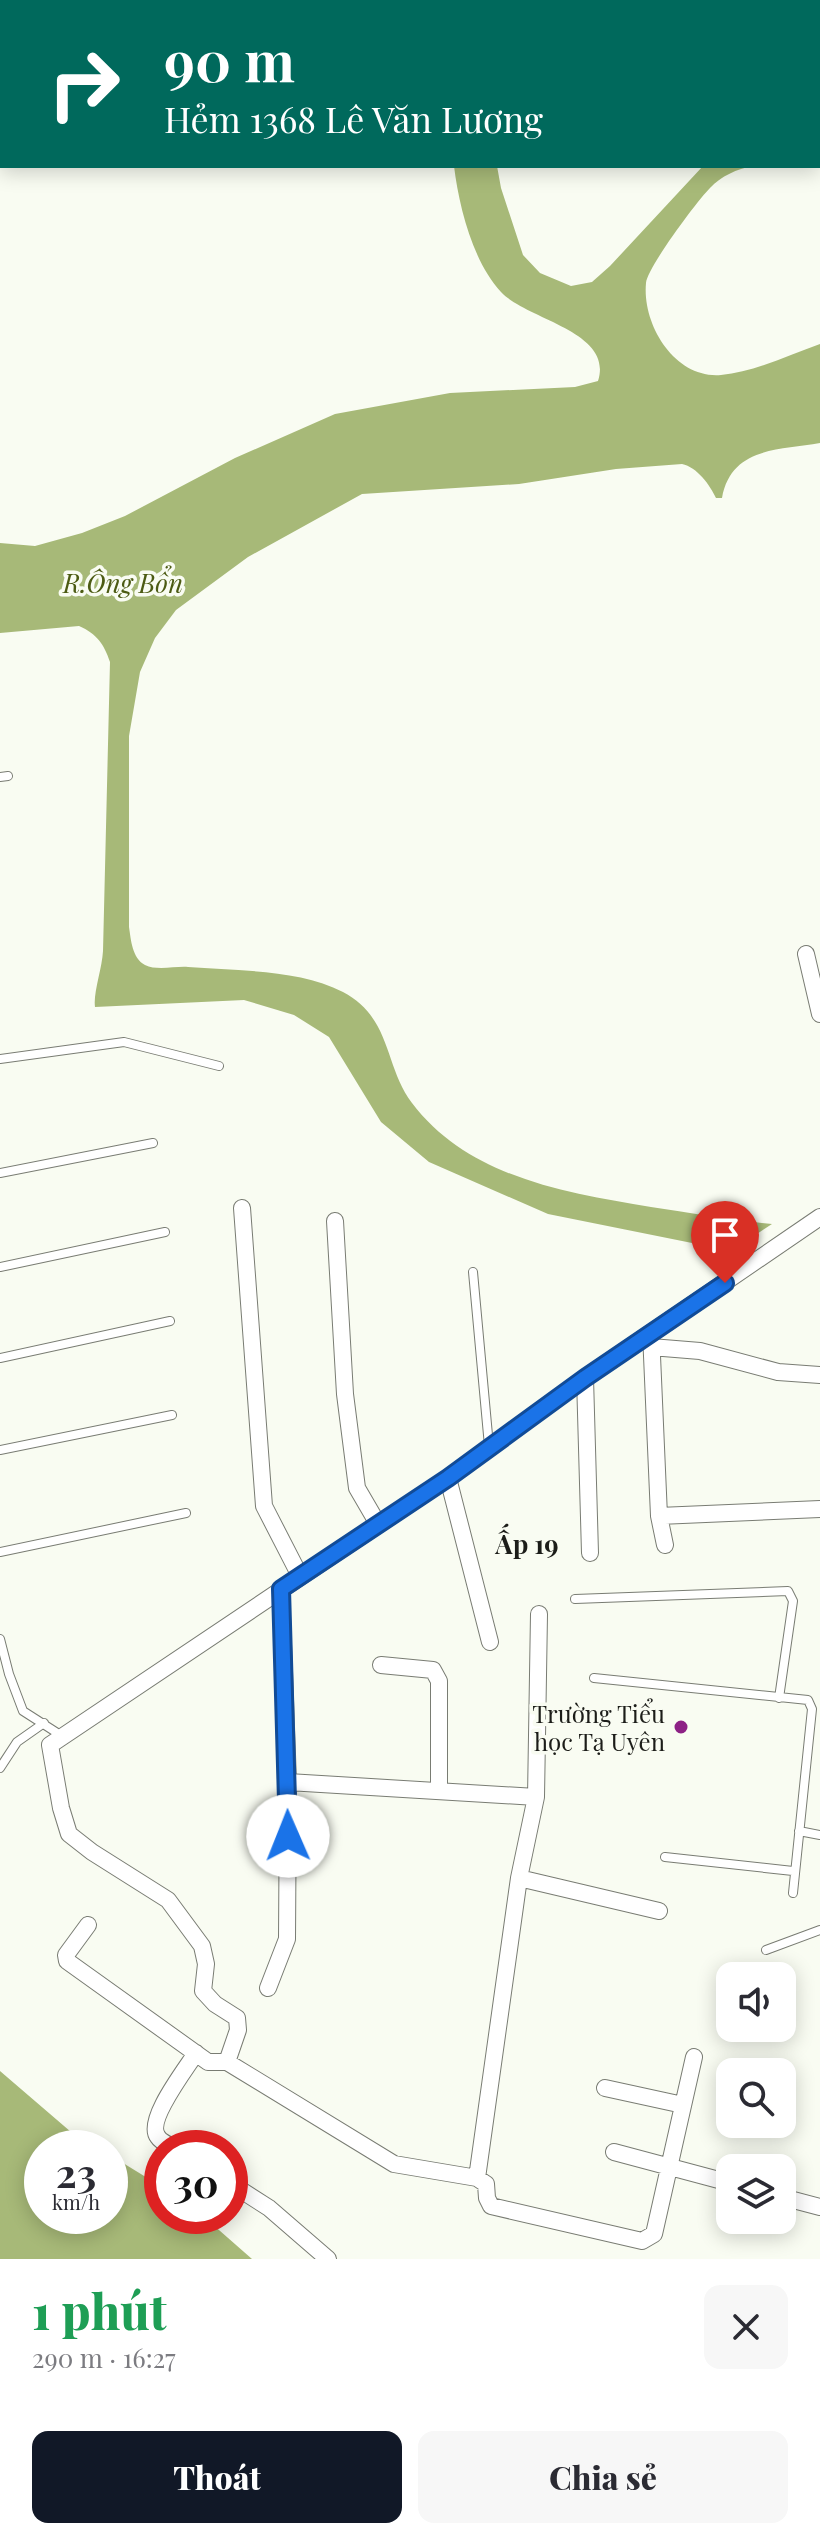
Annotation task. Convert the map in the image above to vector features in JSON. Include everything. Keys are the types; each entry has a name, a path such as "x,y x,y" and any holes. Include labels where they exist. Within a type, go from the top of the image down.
{"street":[{"path":"806,954 820,1014"},
{"path":"242,1208 264,1506 300,1576"},
{"path":"227,2062 238,2030 237,2018 215,2004 203,1991 206,1964 202,1946 168,1900 69,1834 53,1767 57,1740 448,1478 585,1378 651,1340 820,1217"},
{"path":"335,1221 345,1394 357,1488 378,1524"},
{"path":"651,1340 778,1372 820,1375"},
{"path":"651,1340 659,1516 665,1545"},
{"path":"585,1378 590,1553"},
{"path":"448,1478 490,1642"},
{"path":"659,1516 820,1509"},
{"path":"268,1988 287,1939 288,1782 281,1589"},
{"path":"477,2178 519,1878 536,1797 539,1614"},
{"path":"381,1665 433,1670 439,1681 439,1790"},
{"path":"288,1782 536,1797"},
{"path":"519,1878 659,1911"},
{"path":"88,1925 66,1955 67,1961 208,2062 227,2062 394,2164 477,2178 486,2184 491,2206 642,2241 654,2234 694,2057"},
{"path":"155,2130 159,2109 196,2053"},
{"path":"605,2088 683,2105"},
{"path":"614,2152 716,2179"},
{"path":"248,2195 269,2208 328,2259"},
{"path":"796,2201 820,2207"}],"lane":[{"path":"0,1059 124,1042 219,1066"},
{"path":"0,1173 153,1143"},
{"path":"0,1267 165,1232"},
{"path":"473,1272 489,1447"},
{"path":"0,1358 170,1321"},
{"path":"0,1450 172,1415"},
{"path":"0,1552 186,1513"},
{"path":"575,1599 788,1591 793,1601 779,1698"},
{"path":"0,1639 23,1711 44,1723 57,1740"},
{"path":"594,1678 808,1700 812,1709 793,1893"},
{"path":"0,1768 17,1742 44,1723"},
{"path":"799,1831 820,1835"},
{"path":"665,1857 793,1871"},
{"path":"766,1950 820,1930"}],"water":[{"name":"R.Ông Bổn","path":"454,168 497,168 523,255 540,273 571,286 592,282 610,266 701,168 745,168 714,184 655,264 646,283 650,316 656,332 676,359 704,374 721,375 746,370 820,344 820,443 773,450 746,460 727,481 722,498 716,498 702,477 682,464 616,469 519,484 362,494 248,557 176,610 155,638 140,672 129,736 129,927 132,943 137,958 150,967 267,972 326,984 343,992 371,1015 412,1103 435,1128 490,1165 520,1178 618,1202 772,1224 713,1263 711,1251 697,1244 548,1214 429,1162 381,1122 329,1037 294,1015 244,1000 95,1007 103,951 110,662 99,640 79,626 0,633 0,543 35,546 82,533 125,516 235,458 335,414 450,393 575,387 598,381 599,364 593,350 581,338 513,302 491,280 475,250"},
{"path":"0,2071 69,2130 24,2130 24,2234 128,2234 128,2166 144,2176 144,2234 224,2234 252,2259 0,2259"}],"place":[{"name":"Trường Tiểu học Tạ Uyên","path":"681,1727"}],"district":[{"name":"Ấp 19","path":"527,1543"}],"route":[{"path":"288,1836 281,1589 448,1478 585,1378 725,1283"}]}
